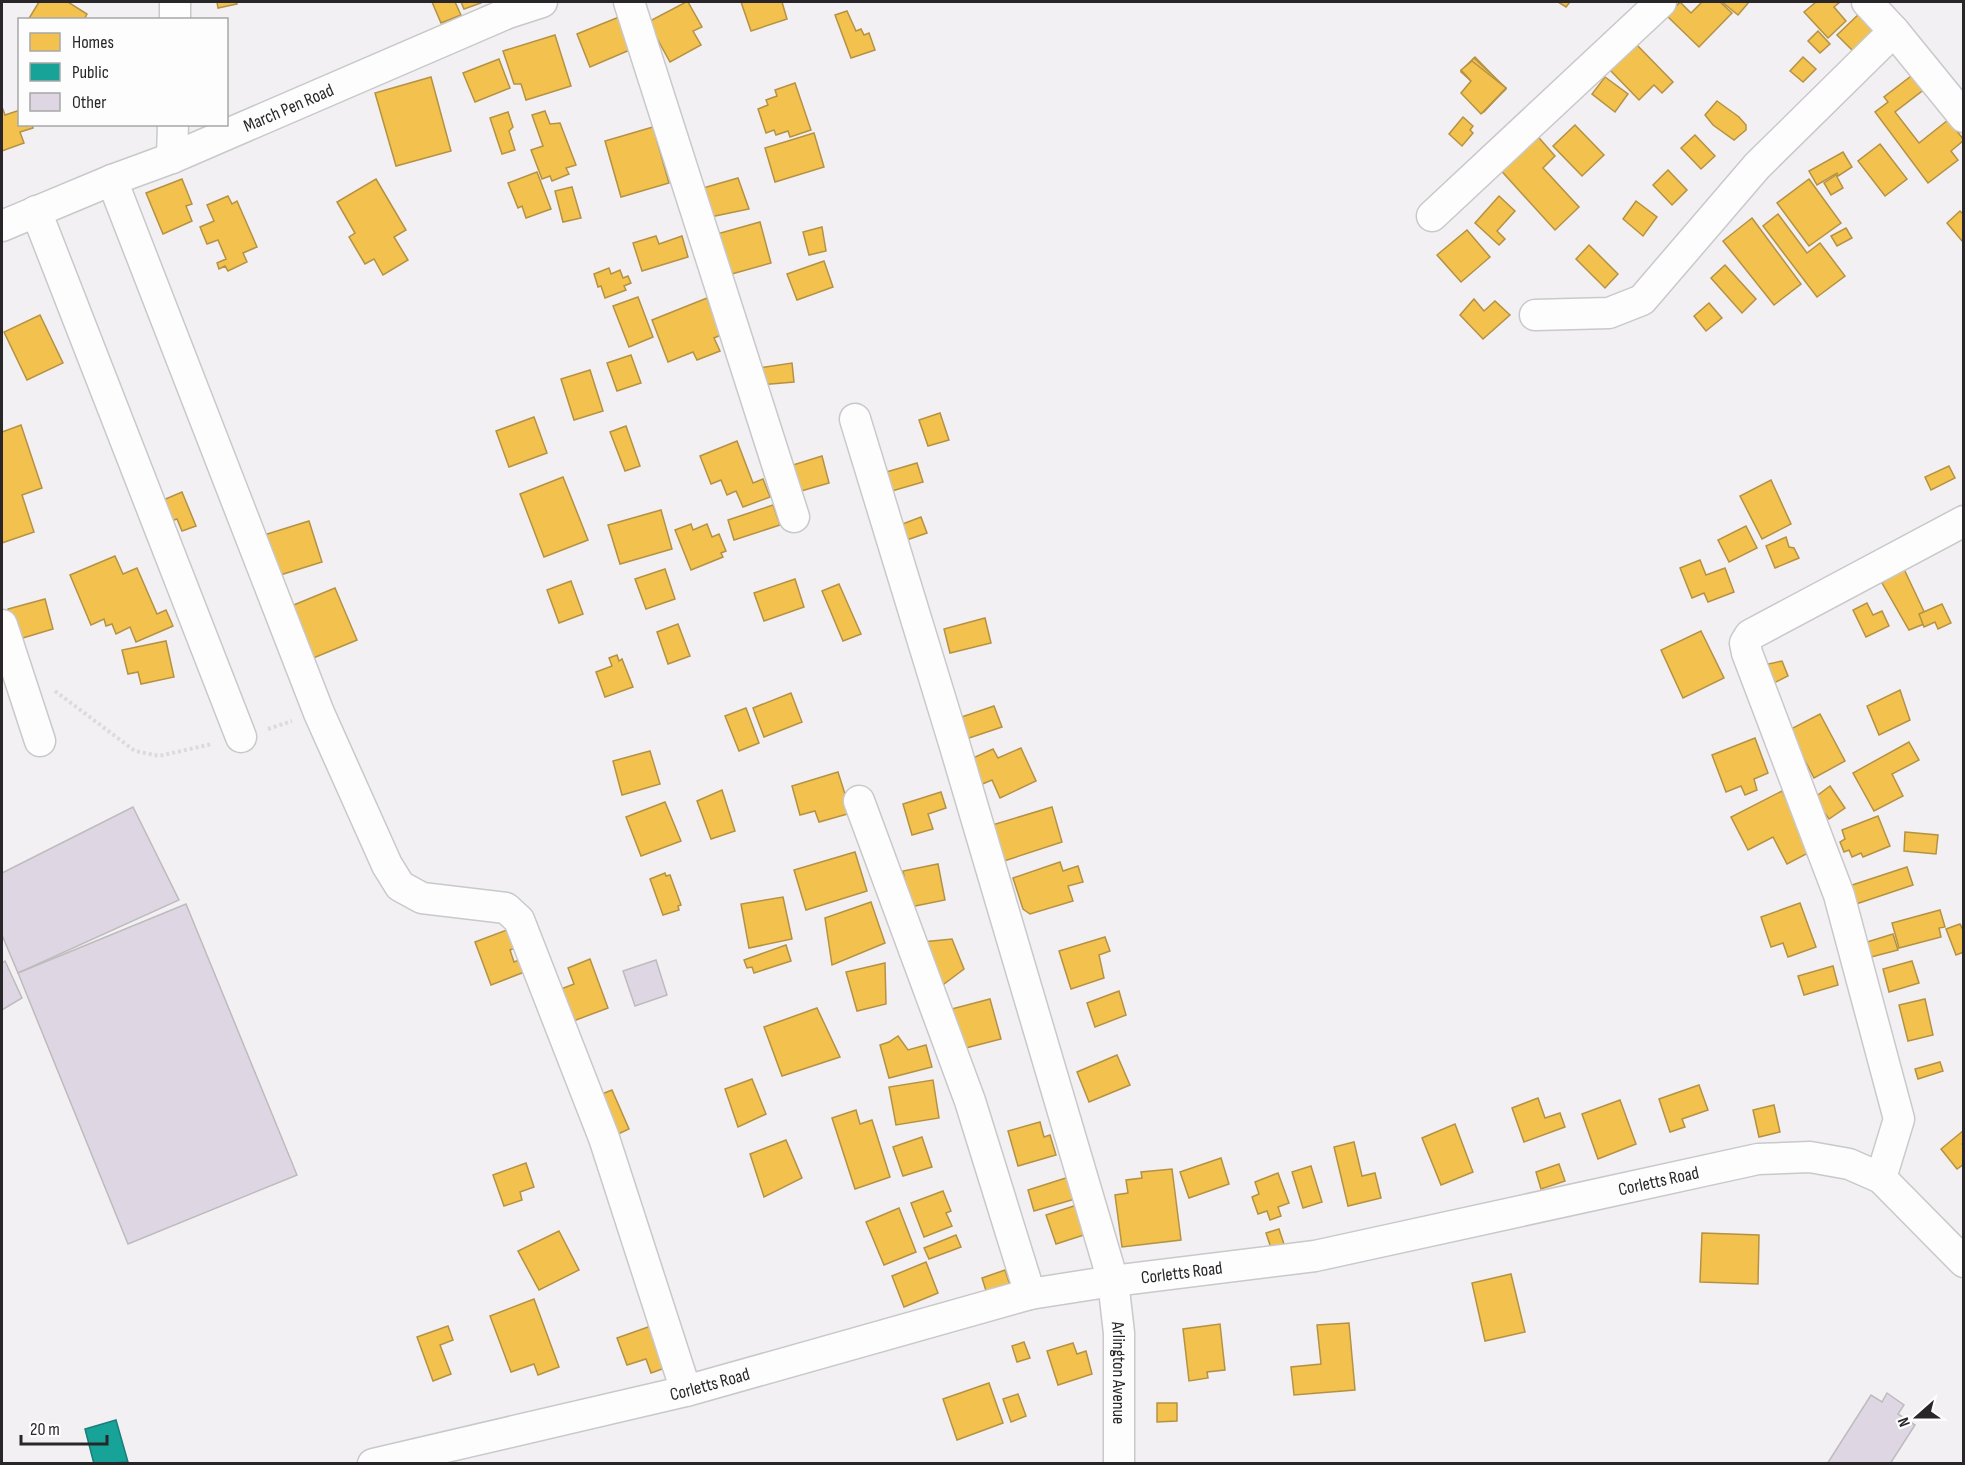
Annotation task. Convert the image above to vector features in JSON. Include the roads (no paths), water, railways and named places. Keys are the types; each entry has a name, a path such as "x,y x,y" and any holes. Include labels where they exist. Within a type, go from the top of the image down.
{"street":[{"path":"175,2 175,18"},
{"name":"March Pen Road","path":"2,226 112,180 172,158 505,7 542,2"},
{"path":"629,2 794,517"},
{"path":"1432,216 1661,2"},
{"path":"1867,2 1894,31 1964,117"},
{"path":"1535,315 1609,313 1642,300 1756,166 1894,31"},
{"path":"172,158 173,126"},
{"path":"112,180 319,713 387,865 400,886 422,898 506,908 519,920 604,1138 686,1391"},
{"path":"36,211 241,737"},
{"name":"Arlington Avenue","path":"855,419 943,706 1113,1281 1119,1333 1119,1464"},
{"path":"1881,1178 1899,1119 1839,895 1747,653 1746,644 1750,635 1964,520"},
{"path":"2,625 40,741"},
{"path":"859,801 970,1101 1030,1294"},
{"name":"Corletts Road","path":"373,1464 686,1391 1030,1294 1113,1281 1315,1256 1758,1159 1810,1156 1849,1164 1881,1178 1964,1262"}]}
